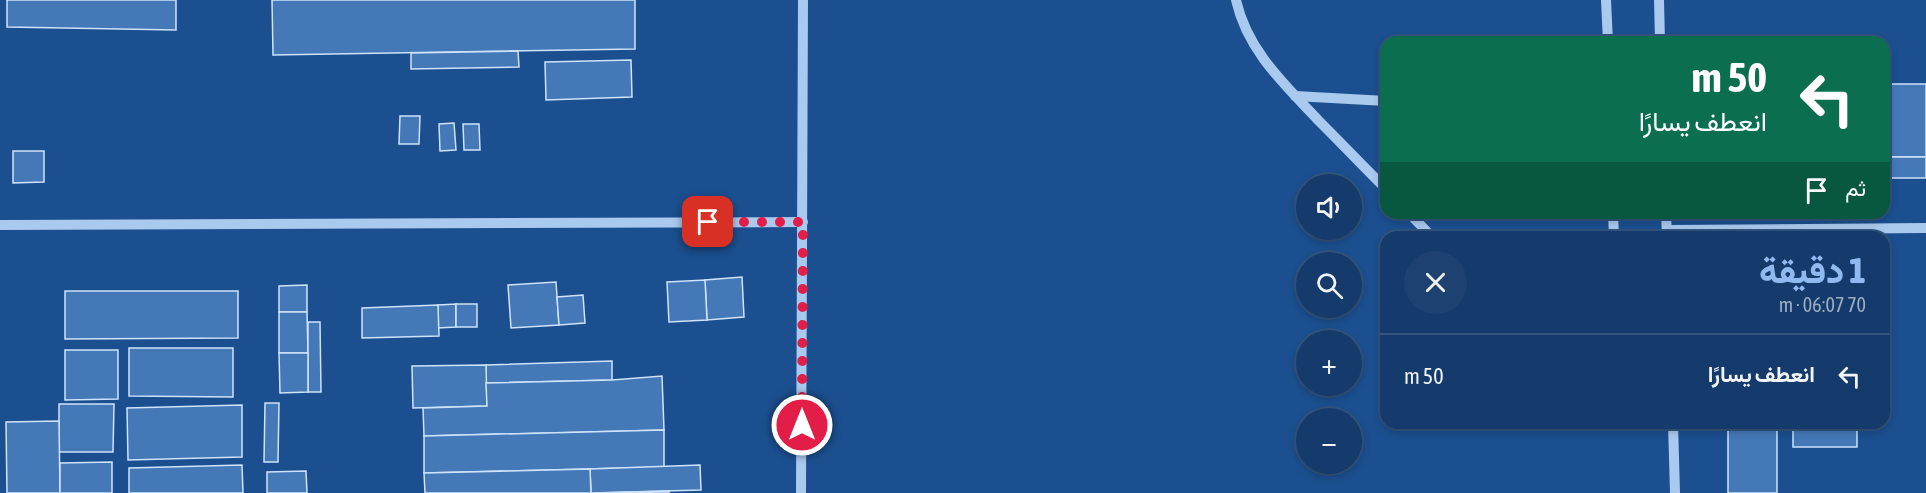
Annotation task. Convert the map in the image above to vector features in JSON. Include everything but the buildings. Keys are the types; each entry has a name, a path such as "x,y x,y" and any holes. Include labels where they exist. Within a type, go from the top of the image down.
{"street":[{"path":"801,493 803,0"},
{"path":"1236,0 1239,14 1249,37 1277,77 1380,183"},
{"path":"1606,0 1608,36"},
{"path":"1659,0 1660,36"},
{"path":"1295,96 1380,101"},
{"path":"1415,219 1426,231"},
{"path":"0,225 803,222"},
{"path":"1796,231 1926,228"},
{"path":"1673,429 1676,493"}],"route":[{"path":"708,222 803,222 802,425"}]}
